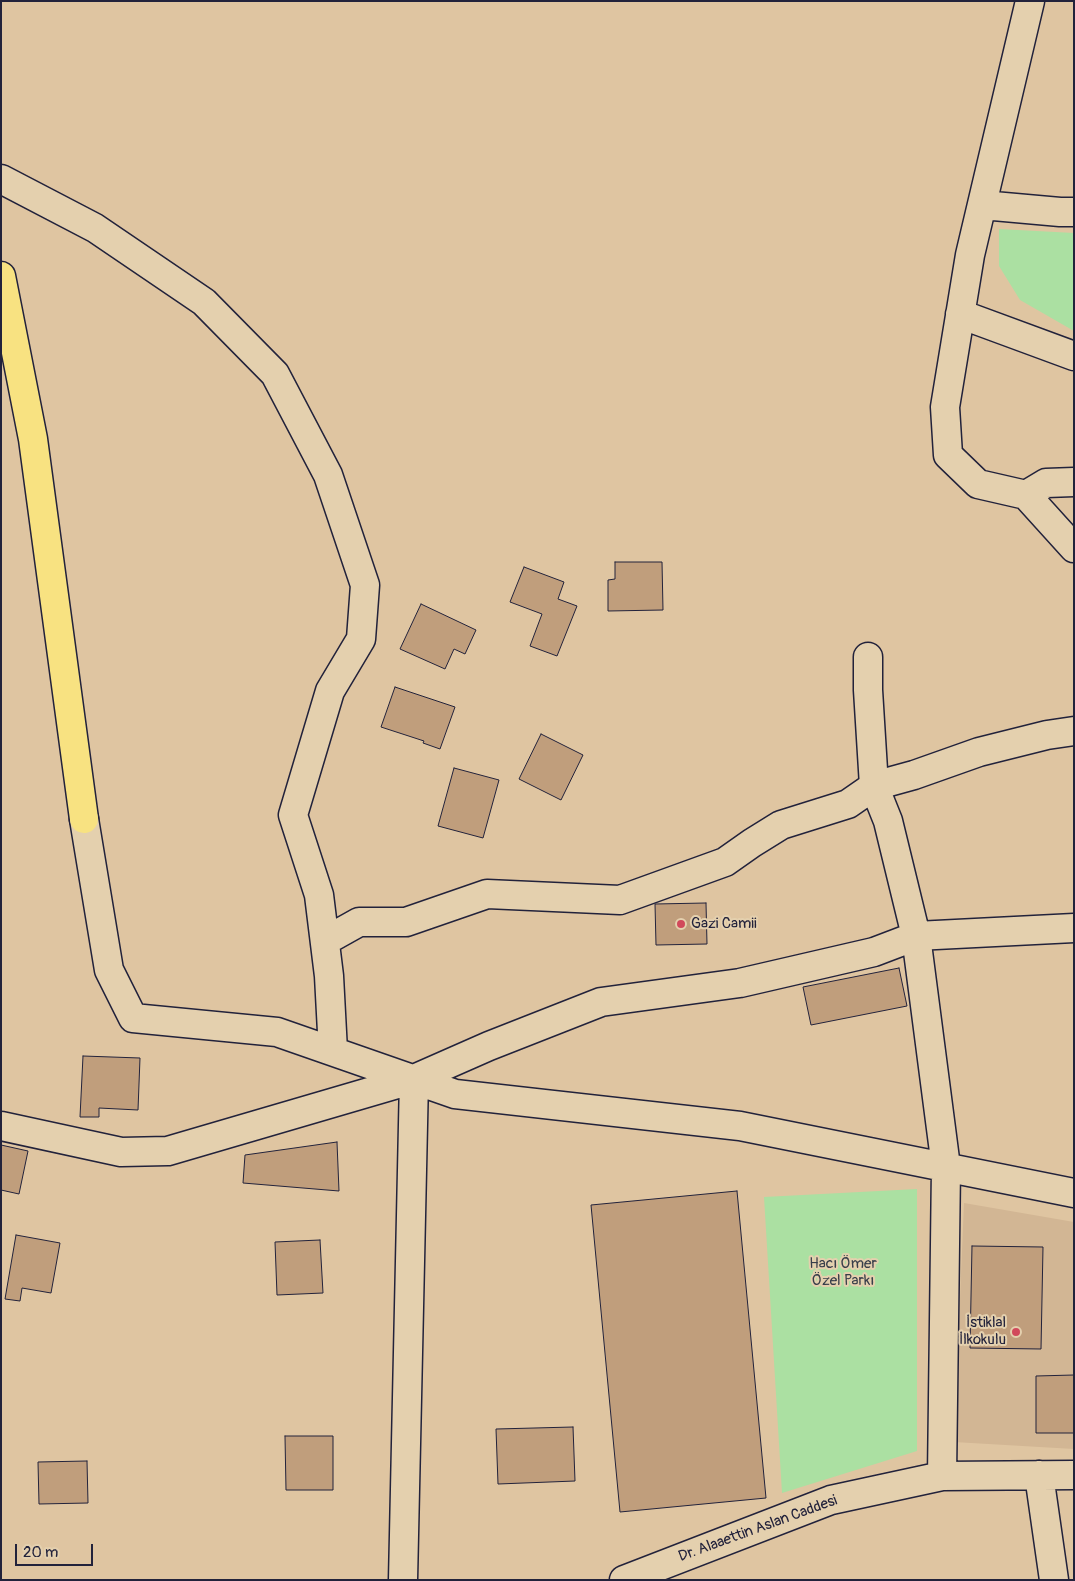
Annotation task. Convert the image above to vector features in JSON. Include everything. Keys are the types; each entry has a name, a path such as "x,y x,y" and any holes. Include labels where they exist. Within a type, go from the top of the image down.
{"main road":[{"path":"1,276 33,439 84,819"}],"street":[{"path":"1030,1 970,255 945,406 948,455 978,484 1026,495 1074,548"},
{"path":"1,179 96,228 204,302 275,374 328,474 364,585 361,639 330,691 293,815 319,895 329,976 333,1051"},
{"path":"982,205 1074,212"},
{"path":"960,314 1074,356"},
{"path":"1026,495 1046,483 1074,482"},
{"path":"868,657 868,690 874,786 888,821 916,936 946,1167 942,1476"},
{"path":"325,941 359,922 406,922 488,894 620,900 725,862 781,825 848,804 874,786 914,775 979,752 1047,735 1074,731"},
{"path":"84,819 109,970 134,1018 277,1032 455,1094 740,1126 1074,1193"},
{"path":"1,1126 121,1152 168,1151 414,1080 488,1046 601,1002 740,983 874,952 916,936 1074,928"},
{"path":"403,1580 414,1080"},
{"path":"1039,1475 1054,1580"},
{"name":"Dr. Alaaettin Aslan Caddesi","path":"624,1580 831,1500 942,1476 1074,1475"}],"shaded area":[{"name":"İstiklal İlkokulu","path":"964,1203 1074,1222 1074,1449 954,1442"}],"green space":[{"path":"999,229 1074,233 1074,331 1020,300 999,266"},
{"name":"Hacı Ömer Özel Parkı","path":"917,1189 917,1451 782,1493 764,1197"}],"building":[{"path":"615,562 662,562 663,610 608,611 608,580 615,579"},
{"path":"524,567 564,582 558,599 577,606 557,656 530,646 542,614 510,602"},
{"path":"421,604 476,630 465,654 454,649 445,669 400,649"},
{"path":"395,687 455,707 440,749 423,743 424,741 381,727"},
{"path":"541,734 583,755 561,800 519,779"},
{"path":"454,768 499,780 483,838 438,826"},
{"name":"Gazi Camii","path":"706,903 707,944 656,945 655,904"},
{"path":"899,968 907,1006 811,1025 803,987"},
{"path":"83,1056 140,1058 138,1110 99,1108 99,1117 80,1117"},
{"path":"337,1142 339,1191 243,1183 245,1155"},
{"path":"1,1145 28,1151 19,1194 1,1190"},
{"path":"737,1191 766,1498 620,1512 591,1205"},
{"path":"16,1235 60,1243 51,1293 22,1288 20,1301 5,1299"},
{"path":"320,1240 323,1293 277,1295 275,1242"},
{"path":"972,1246 1043,1247 1041,1349 970,1348"},
{"path":"1074,1375 1074,1433 1036,1433 1036,1376"},
{"path":"573,1427 575,1481 498,1484 496,1429"},
{"path":"285,1436 333,1436 333,1490 286,1490"},
{"path":"87,1461 88,1503 39,1504 38,1462"}],"place":[{"name":"Gazi Camii","path":"681,924"},
{"name":"İstiklal İlkokulu","path":"1016,1332"}]}
